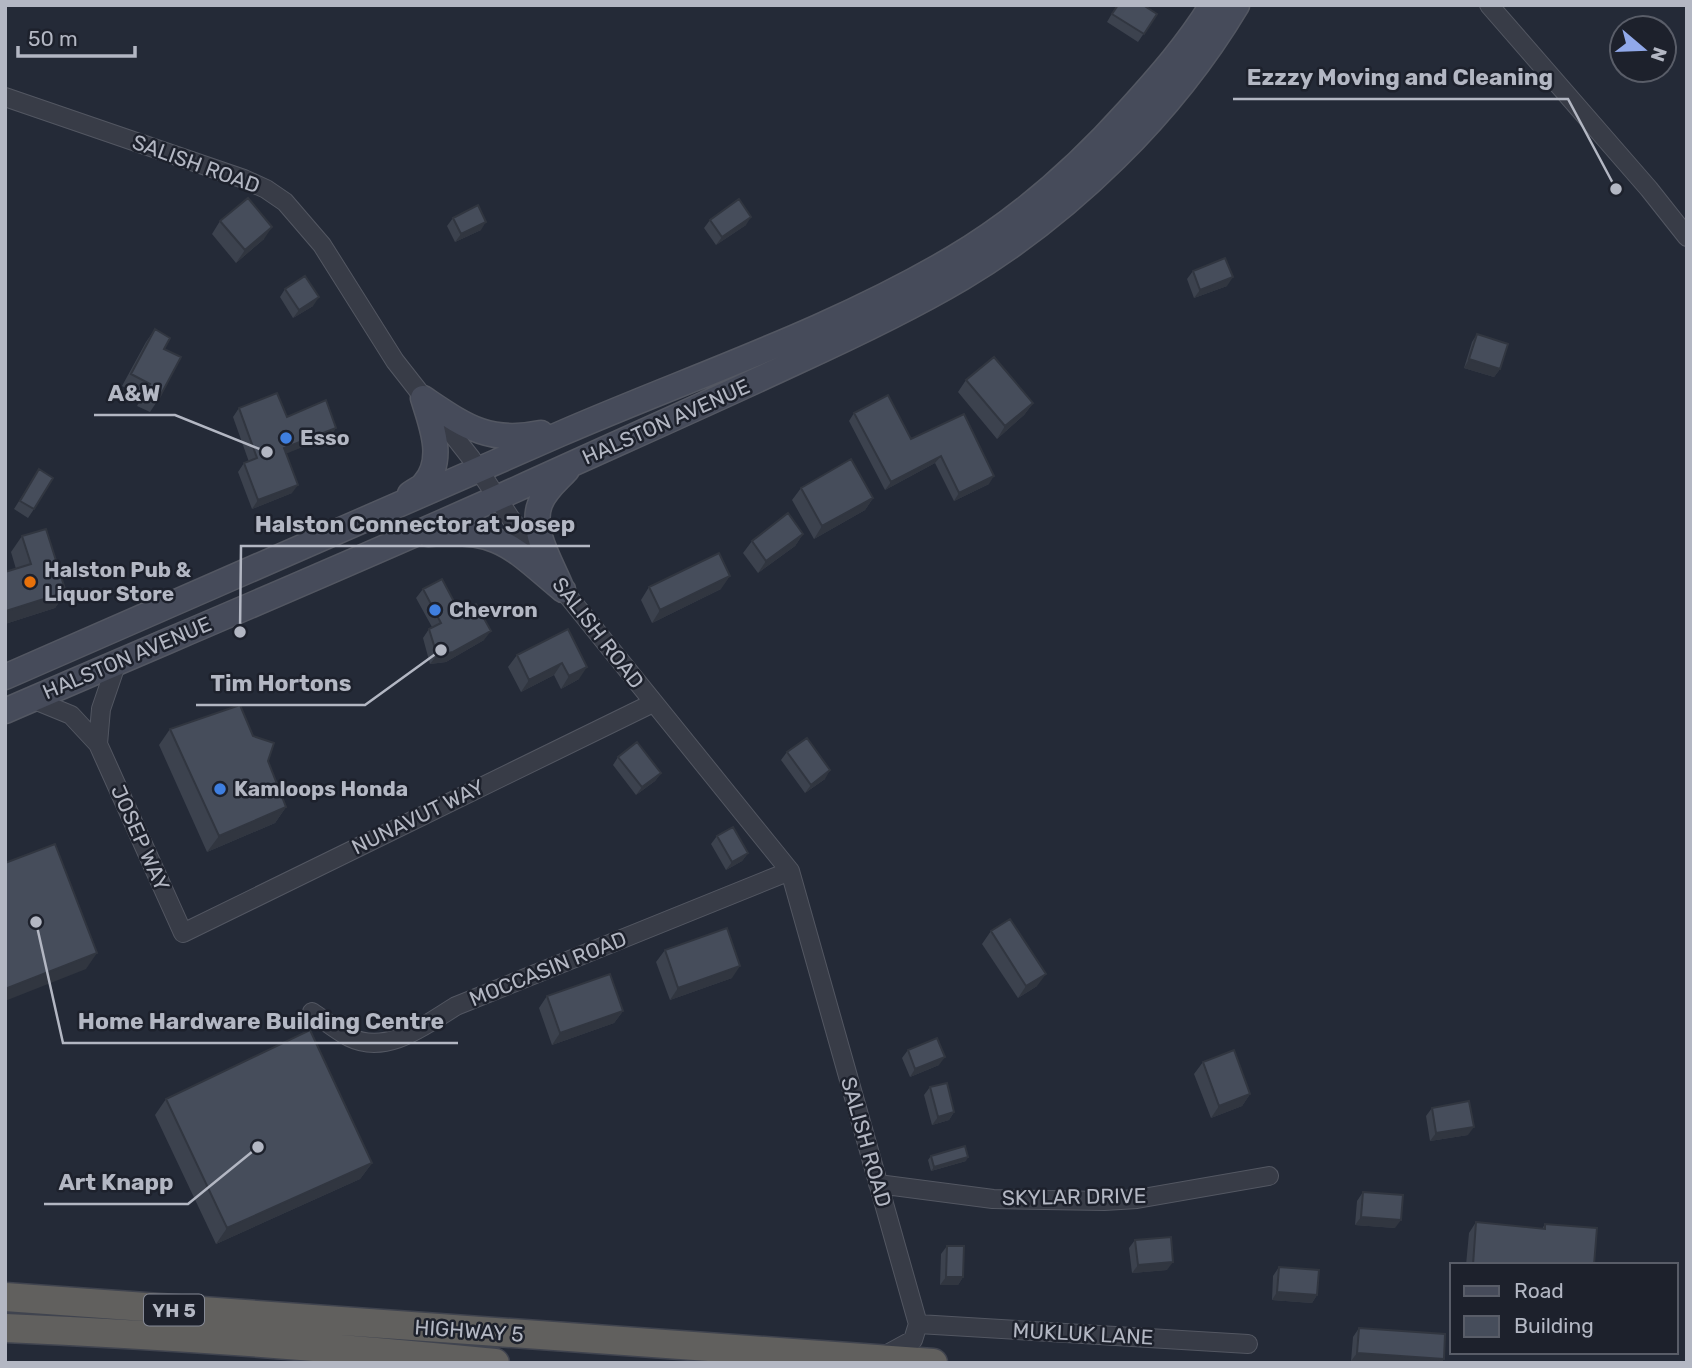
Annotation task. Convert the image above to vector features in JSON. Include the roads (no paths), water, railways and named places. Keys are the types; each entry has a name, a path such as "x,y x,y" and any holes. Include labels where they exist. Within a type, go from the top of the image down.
{"highway":[{"name":"HIGHWAY 5","path":"5,1297 933,1363"},
{"name":"HIGHWAY 5","path":"5,1328 148,1334 495,1363"},
{"path":"631,1342 653,1357 710,1363"}],"main road":[{"name":"HALSTON AVENUE","path":"5,677 586,422 827,324 899,289 956,257 1019,213 1079,162 1167,68 1212,5"},
{"name":"HALSTON AVENUE","path":"5,711 573,464 838,343 964,277 1032,229 1093,180 1138,135 1184,81 1237,5"},
{"path":"423,398 465,426 494,436 520,437 586,422"},
{"path":"386,510 425,484 434,463 436,440 423,398"},
{"path":"562,590 537,527 539,505 547,492 573,464"},
{"path":"409,536 459,531 481,534 510,545 562,590"}],"street":[{"path":"1489,5 1649,189 1687,237"},
{"name":"SALISH ROAD","path":"5,97 244,179 285,202 322,245 395,361 478,469 562,590 790,871 918,1324"},
{"name":"JOSEP WAY","path":"98,744 101,709 117,662"},
{"name":"JOSEP WAY","path":"32,699 71,715 98,744 183,933"},
{"name":"NUNAVUT WAY","path":"183,933 653,703"},
{"name":"MOCCASIN ROAD","path":"312,1012 351,1038 376,1043 407,1036 456,1006 790,871"},
{"name":"SKYLAR DRIVE","path":"878,1184 993,1199 1104,1201 1137,1199 1269,1176"},
{"path":"879,1359 913,1339 918,1324"},
{"name":"MUKLUK LANE","path":"918,1324 1248,1344"}],"place":[{"name":"Ezzzy Moving and Cleaning","path":"1616,189"},
{"name":"Esso","path":"286,438"},
{"name":"A&W","path":"267,452"},
{"name":"Halston Pub & Liquor Store","path":"30,582"},
{"name":"Chevron","path":"435,610"},
{"name":"Halston Connector at Josep","path":"240,632"},
{"name":"Tim Hortons","path":"441,650"},
{"name":"Kamloops Honda","path":"220,789"},
{"name":"Home Hardware Building Centre","path":"36,922"},
{"name":"Art Knapp","path":"258,1147"}]}
